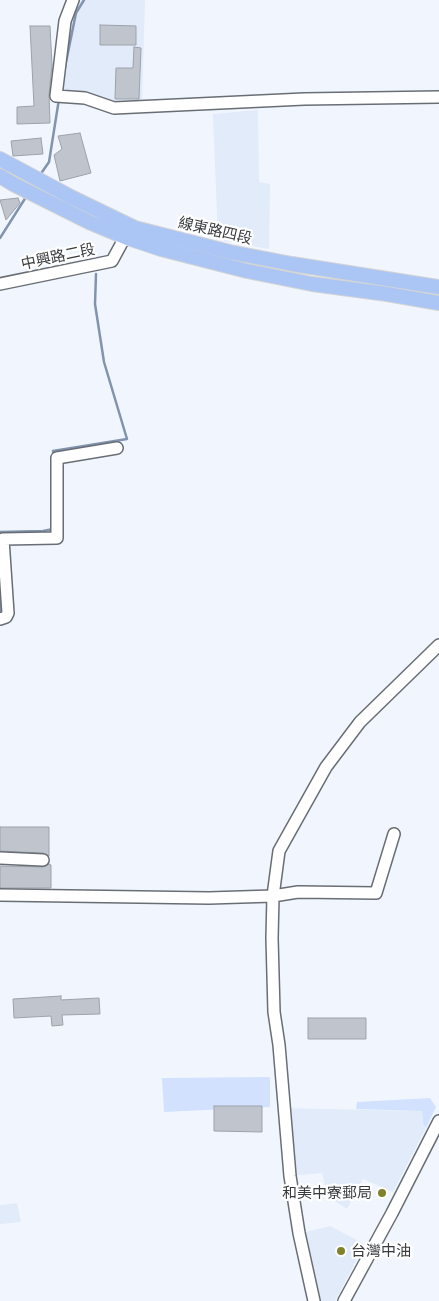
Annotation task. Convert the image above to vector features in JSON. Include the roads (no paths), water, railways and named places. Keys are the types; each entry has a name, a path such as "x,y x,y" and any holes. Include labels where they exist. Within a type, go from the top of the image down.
{"main road":[{"name":"線東路四段","path":"0,159 161,249 247,271 312,284 439,303"},
{"name":"線東路四段","path":"0,176 89,222 302,266 439,287"}],"street":[{"path":"74,0 65,22 56,96 85,98 114,108 304,99 439,96"},
{"name":"中興路二段","path":"0,284 112,261 126,231"},
{"path":"0,619 6,617 8,613 3,539 57,538 57,458 116,448"},
{"path":"314,1301 298,1233 286,1142 279,1045 274,1012 273,896 279,850 326,768 360,722 439,645"},
{"path":"0,895 209,898 273,896 298,892 376,894 394,834"},
{"path":"0,858 43,860"},
{"path":"344,1301 439,1121"}],"waterway":[{"path":"64,72 76,13 84,0"},
{"path":"40,175 49,162 59,99"},
{"path":"0,238 26,197"},
{"path":"54,456 53,451 127,439 104,362 95,304 96,274"},
{"path":"0,532 53,529"},
{"path":"0,577 0,613"}],"place":[{"name":"和美中寮郵局","path":"382,1193"},
{"name":"台灣中油","path":"341,1251"}]}
